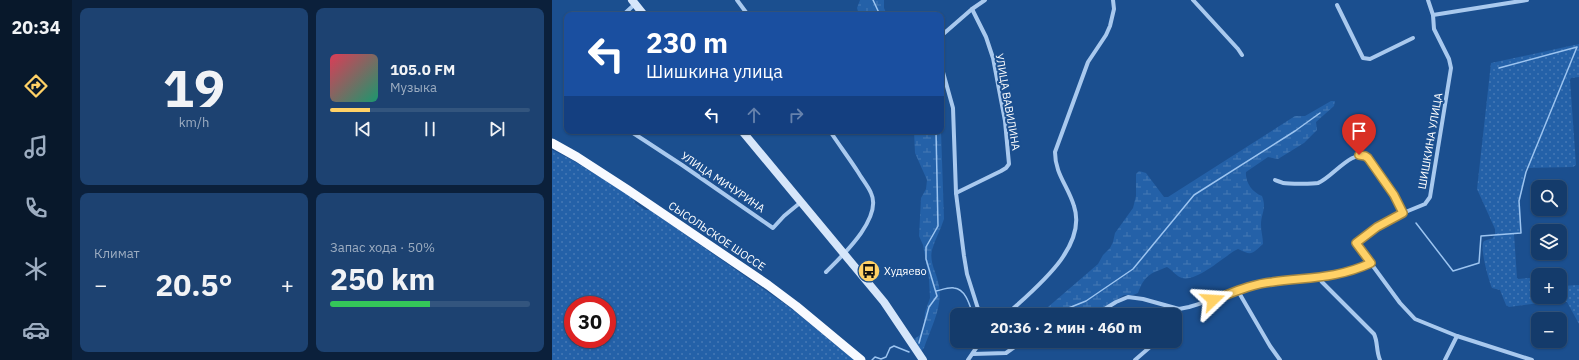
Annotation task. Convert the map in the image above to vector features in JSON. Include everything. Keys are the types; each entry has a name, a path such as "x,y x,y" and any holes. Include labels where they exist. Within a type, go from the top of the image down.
{"highway":[{"name":"СЫСОЛЬСКОЕ ШОССЕ","path":"552,143 622,186 768,285 796,306 861,360"}],"main road":[{"path":"633,2 641,12"},
{"path":"744,134 884,302 923,360"}],"street":[{"path":"737,0 746,12"},
{"path":"944,33 972,9 985,0"},
{"path":"1013,308 1064,257 1071,245 1075,232 1075,209 1071,197 1058,172 1055,162 1055,152 1088,62 1106,35 1110,26 1114,9 1113,0"},
{"path":"1193,0 1242,55"},
{"name":"ШИШКИНА УЛИЦА","path":"1428,0 1433,15 1434,29 1449,59 1451,68 1430,197 1425,204 1403,213 1377,227 1356,243 1400,303 1414,319 1457,336 1532,360"},
{"path":"1433,15 1527,0"},
{"path":"625,12 633,2"},
{"path":"1337,5 1361,56 1366,59 1413,38"},
{"name":"УЛИЦА ВАВИЛИНА","path":"956,193 1001,171 1009,164 1005,121 993,58 986,37 972,9"},
{"path":"944,74 953,108 956,193 967,274 978,308"},
{"name":"УЛИЦА МИЧУРИНА","path":"635,134 773,228 784,216 801,202"},
{"path":"826,272 844,254 870,217 873,207 872,194 832,134"},
{"path":"1275,180 1284,183 1318,183 1348,161 1359,155 1365,156 1368,158 1394,195 1403,213"},
{"path":"1182,308 1200,304 1238,290 1271,282 1319,278 1349,272 1371,263"},
{"path":"1319,278 1374,334 1377,340 1377,353 1380,360"},
{"path":"1238,290 1270,346 1280,360"},
{"path":"1106,308 1128,297 1144,299 1176,308"},
{"path":"1445,360 1457,336"},
{"path":"968,360 977,348"},
{"path":"973,354 1006,353 1013,348"},
{"path":"1135,360 1149,348"}],"green space":[{"path":"860,0 884,0 886,12 858,12 857,8"},
{"path":"1579,44 1579,77 1571,78 1570,80 1576,165 1573,167 1526,168 1520,200 1521,232 1514,234 1517,278 1531,278 1532,304 1509,307 1506,305 1500,290 1492,288 1489,279 1485,264 1483,244 1484,241 1493,238 1495,229 1477,189 1491,63"},
{"path":"1331,101 1335,101 1334,106 1316,122 1317,130 1304,143 1278,159 1268,157 1246,172 1248,183 1255,192 1262,196 1264,204 1261,221 1263,244 1254,252 1246,253 1238,249 1202,273 1188,278 1182,278 1176,275 1167,267 1156,271 1148,276 1143,282 1138,293 1133,295 1124,295 1103,308 1045,308 1098,264 1103,255 1110,248 1115,233 1133,208 1136,196 1136,174 1139,171 1146,173 1164,197 1168,197 1295,116 1305,116"},
{"path":"914,134 941,134 944,219 931,255 940,294 938,309 933,325 924,348 921,351 914,339 923,331 925,312 930,298 929,279 923,245 919,236 921,198 926,189 927,180 915,153"},
{"path":"552,150 572,160 634,198 635,203 645,210 650,210 792,309 854,360 552,360"},
{"path":"1579,285 1579,324 1567,302 1567,286"}],"waterway":[{"path":"873,0 879,12"},
{"path":"1416,223 1453,271 1479,263 1481,236 1521,233 1519,201 1526,172 1577,47 1499,68"},
{"path":"1068,308 1086,301 1133,269 1194,195 1295,131 1320,113"},
{"path":"919,343 929,307 937,296 926,259 926,247 938,226 936,134"},
{"path":"936,291 950,288 958,289 962,291 967,298 970,308"},
{"path":"872,360 875,357 881,359 886,357 890,348 894,346 909,352"}],"place":[{"name":"Худяево","path":"869,271"}],"route":[{"path":"1213,300 1238,290 1271,282 1338,275 1371,263 1356,243 1377,227 1403,213 1394,195 1368,158 1359,155"}]}
